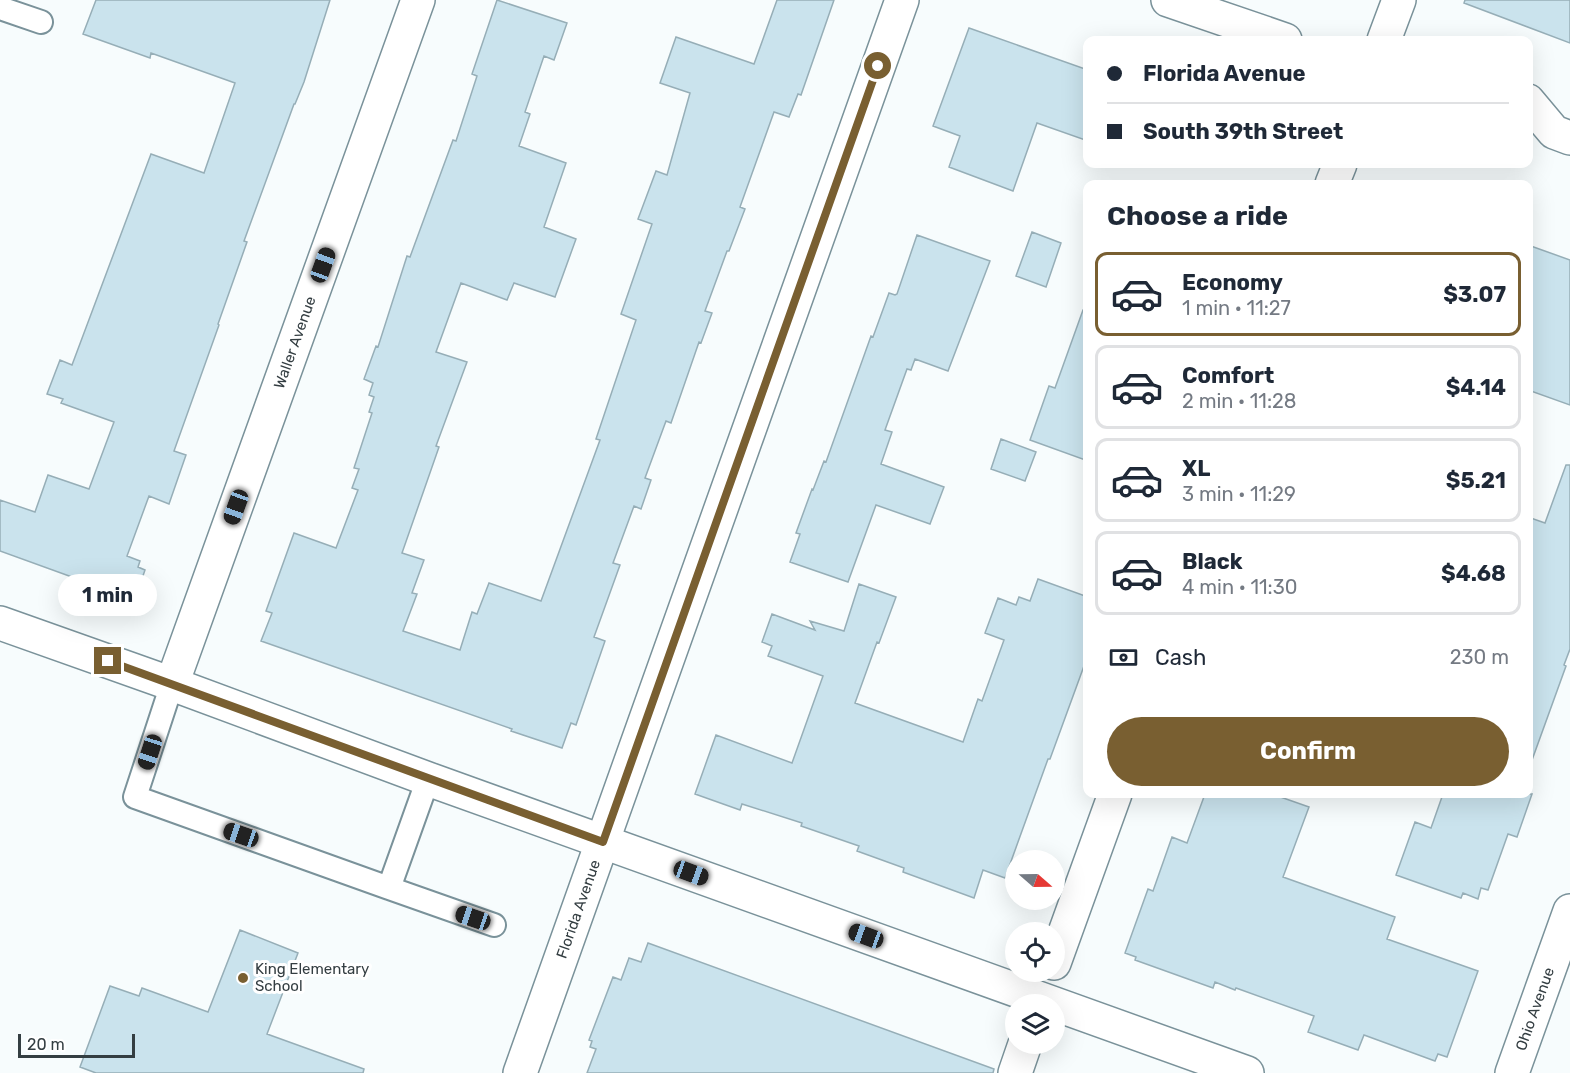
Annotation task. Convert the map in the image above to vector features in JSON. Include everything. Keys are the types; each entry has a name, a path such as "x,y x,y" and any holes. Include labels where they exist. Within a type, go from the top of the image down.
{"street":[{"name":"Waller Avenue","path":"172,684 418,0"},
{"name":"Florida Avenue","path":"520,1073 902,0"},
{"path":"1168,0 1273,36"},
{"path":"1386,36 1399,0"},
{"path":"1533,109 1551,136"},
{"path":"0,623 603,842 1044,992 1247,1073"},
{"path":"1065,933 1114,798"},
{"name":"Ohio Avenue","path":"1512,1073 1570,911"},
{"path":"1015,1073 1022,1054"}],"lane":[{"path":"15,7 41,22"},
{"path":"172,684 135,797 494,925"},
{"path":"389,888 428,779"}],"building":[{"path":"96,0 330,0 304,82 244,241 247,242 174,451 186,455 169,504 149,496 127,556 140,561 138,567 145,570 130,614 77,596 83,581 0,551 0,500 35,512 48,475 89,489 114,422 61,403 63,399 47,394 60,360 72,365 151,154 204,173 235,83 151,53 150,58 83,34"},
{"path":"497,0 567,23 554,60 544,56 525,112 530,114 519,146 566,163 544,227 576,239 555,297 514,283 507,300 461,283 436,352 467,362 436,446 439,447 402,553 424,560 412,593 417,594 403,631 460,650 472,612 477,614 489,583 541,601 600,440 596,439 636,320 621,314 652,224 638,219 656,171 667,175 690,93 660,83 676,37 754,64 777,0 834,0 801,95 798,94 789,117 774,112 740,207 745,209 705,311 712,313 701,343 699,342 671,423 666,421 645,478 651,480 641,509 634,506 613,563 620,565 594,637 605,641 576,725 571,723 562,748 261,641 272,613 266,611 294,533 336,548 358,490 352,488 359,469 354,468 372,413 369,412 374,397 369,395 373,383 364,379 376,346 378,347 407,256 410,257 453,140 456,141 477,76 472,74"},
{"path":"1465,0 1570,0 1570,43 1464,3"},
{"path":"969,28 1083,68 1083,139 1037,123 1013,191 949,167 960,136 933,126"},
{"path":"1032,232 1061,243 1046,287 1016,276"},
{"path":"917,235 990,261 948,371 915,359 911,370 907,369 885,430 892,432 881,464 944,487 930,524 876,505 848,582 790,562 800,534 796,533 812,489 824,461 826,462 871,336 873,337 889,293 897,294"},
{"path":"1533,247 1570,260 1570,405 1533,392"},
{"path":"1083,310 1083,459 1030,440 1049,386 1055,388"},
{"path":"1001,439 1036,452 1025,481 991,469"},
{"path":"1566,465 1570,465 1570,649 1533,757 1533,519 1545,523"},
{"path":"1038,579 1083,595 1083,669 1015,850 1005,850 1005,878 983,870 974,898 903,872 904,868 857,851 859,846 801,826 802,823 742,804 740,810 695,794 716,735 792,763 823,676 768,656 772,646 762,642 772,614 815,630 810,621 844,631 859,584 896,597 855,703 963,742 978,699 982,701 1004,640 985,633 998,598 1016,605 1019,597 1030,601"},
{"path":"1204,798 1283,798 1309,807 1283,877 1395,917 1387,939 1478,971 1447,1057 1438,1054 1435,1061 1364,1035 1358,1050 1308,1032 1314,1016 1215,982 1213,988 1135,960 1136,957 1125,953 1148,889 1153,891 1172,837 1187,843"},
{"path":"1442,798 1531,798 1517,837 1508,834 1488,890 1481,888 1478,899 1463,893 1461,898 1396,875 1415,822 1431,828"},
{"path":"240,930 298,953 267,1034 364,1069 363,1073 96,1073 80,1067 110,986 139,996 142,988 208,1012"},
{"path":"648,943 994,1069 993,1073 587,1073 596,1049 590,1047 592,1041 589,1040 613,977 621,980 629,958 641,962"}],"place":[{"name":"King Elementary School","path":"243,978"}],"route":[{"path":"108,661 603,842 878,66"}]}
